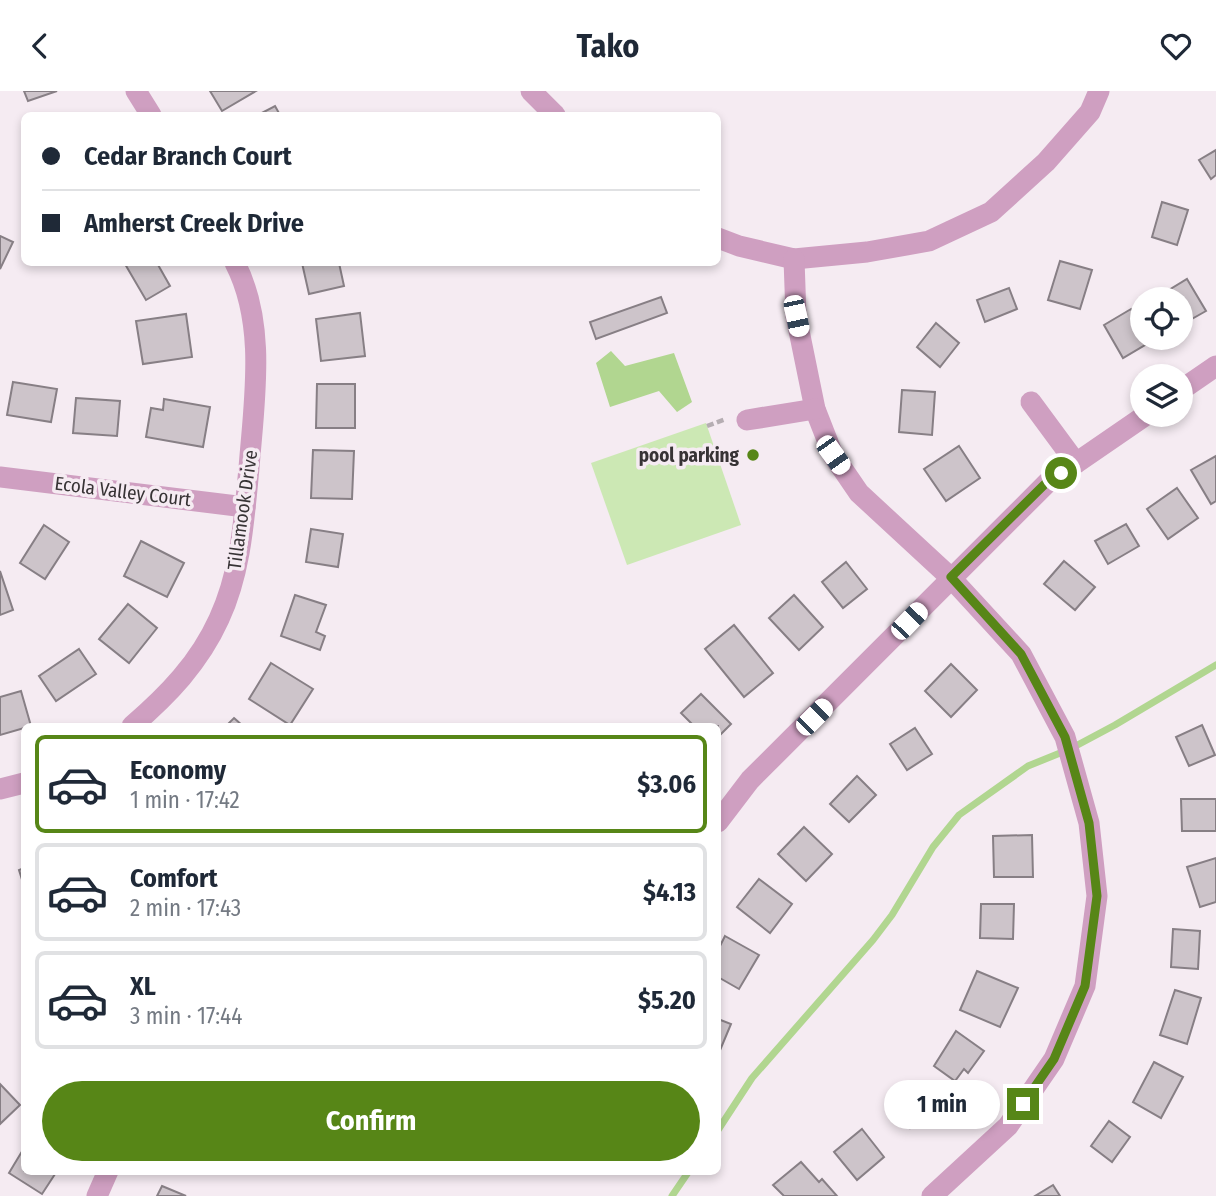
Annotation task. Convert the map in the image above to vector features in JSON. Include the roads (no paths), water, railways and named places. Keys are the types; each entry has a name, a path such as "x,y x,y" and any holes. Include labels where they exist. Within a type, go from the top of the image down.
{"street":[{"path":"136,91 149,112"},
{"path":"531,91 552,112"},
{"path":"721,238 739,246 794,259 867,252 929,241 990,212 1046,162 1090,112 1099,91"},
{"path":"794,259 796,316 815,408 833,455 859,493 951,577 1021,654 1065,737 1089,823 1097,896 1085,986 1054,1059 1008,1126 932,1196"},
{"name":"Tillamook Drive","path":"136,723 160,702 195,663 220,618 239,559 257,376 253,324 236,266"},
{"path":"1193,382 1216,366"},
{"path":"1031,402 1076,463"},
{"path":"747,420 815,408"},
{"path":"721,818 750,780 1046,483 1130,426"},
{"name":"Ecola Valley Court","path":"0,477 245,507"},
{"path":"0,789 21,784"},
{"path":"97,1196 106,1175"}],"waterway":[{"path":"721,1125 752,1078 873,940 892,915 933,847 959,815 1028,766 1070,749 1115,725 1216,665"},
{"path":"672,1196 686,1175"}],"place":[{"name":"pool parking","path":"753,455"}]}
